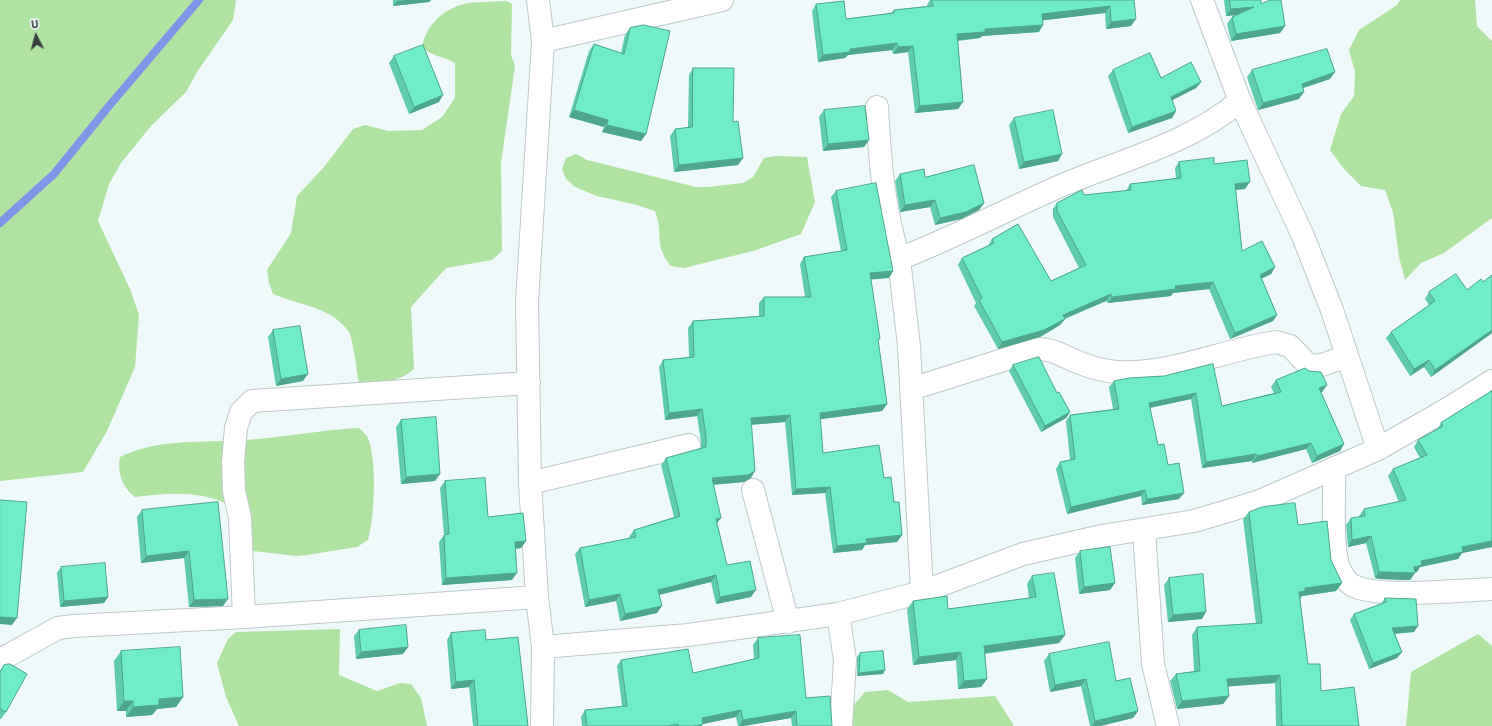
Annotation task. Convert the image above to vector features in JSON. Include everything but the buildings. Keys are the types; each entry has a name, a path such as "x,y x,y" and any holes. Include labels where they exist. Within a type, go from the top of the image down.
{"street":[{"path":"538,0 543,41 527,302 530,483 537,597 543,647 542,726"},
{"path":"543,41 722,0"},
{"path":"1202,0 1240,101 1303,236 1347,356 1378,449"},
{"path":"899,259 937,244 1067,184 1180,139 1205,125 1240,101"},
{"path":"877,107 883,196 891,234 899,259 905,305 922,592"},
{"path":"911,389 1038,349 1050,350 1077,362 1115,372 1132,372 1176,366 1276,342 1290,346 1309,366 1322,365 1347,356"},
{"path":"543,647 688,635 838,614 922,592 1023,554 1102,536 1194,521 1253,503 1378,449 1492,381"},
{"path":"244,617 240,518 234,491 233,462 238,423 241,412 252,401 529,383"},
{"path":"530,483 689,444"},
{"path":"1334,468 1335,547 1338,565 1345,579 1353,586 1390,593 1492,588"},
{"path":"753,490 788,622"},
{"path":"1144,530 1153,664 1168,726"},
{"path":"0,660 58,628 537,597"},
{"path":"838,614 845,660 841,726"}],"green space":[{"path":"0,0 236,0 233,20 197,72 186,92 151,126 121,163 109,184 98,221 130,289 139,315 135,367 107,431 83,472 0,481"},
{"path":"1400,0 1475,0 1477,26 1492,41 1492,218 1444,253 1421,263 1405,280 1399,257 1393,212 1385,190 1361,186 1344,169 1330,150 1341,114 1354,96 1355,72 1349,50 1359,30 1397,5"},
{"path":"507,1 512,4 511,55 515,66 501,163 502,251 492,260 446,268 411,307 414,369 408,374 388,382 359,383 349,332 334,317 324,312 273,294 269,283 267,270 291,233 297,196 324,167 353,129 365,125 388,131 422,130 442,117 455,98 455,63 434,55 422,47 427,33 435,21 446,12 460,5 477,2"},
{"path":"576,154 587,160 696,187 743,183 753,177 764,158 775,156 807,157 815,202 801,234 753,251 684,268 671,266 662,252 658,219 655,211 633,204 597,196 575,187 566,179 562,169 566,158"},
{"path":"359,428 368,438 371,448 374,489 372,517 368,540 357,547 296,556 244,550 231,506 208,497 196,495 160,494 135,497 130,493 124,484 119,469 120,457 134,451 165,444 246,440"},
{"path":"340,629 339,675 377,691 400,683 411,684 421,698 427,726 239,726 226,697 217,663 228,639 236,632"},
{"path":"1478,634 1492,646 1492,726 1406,726 1411,672"},
{"path":"888,690 908,702 995,696 1013,726 852,726 853,706 865,692"}],"waterway":[{"path":"0,223 54,174 109,106 199,0"}]}
